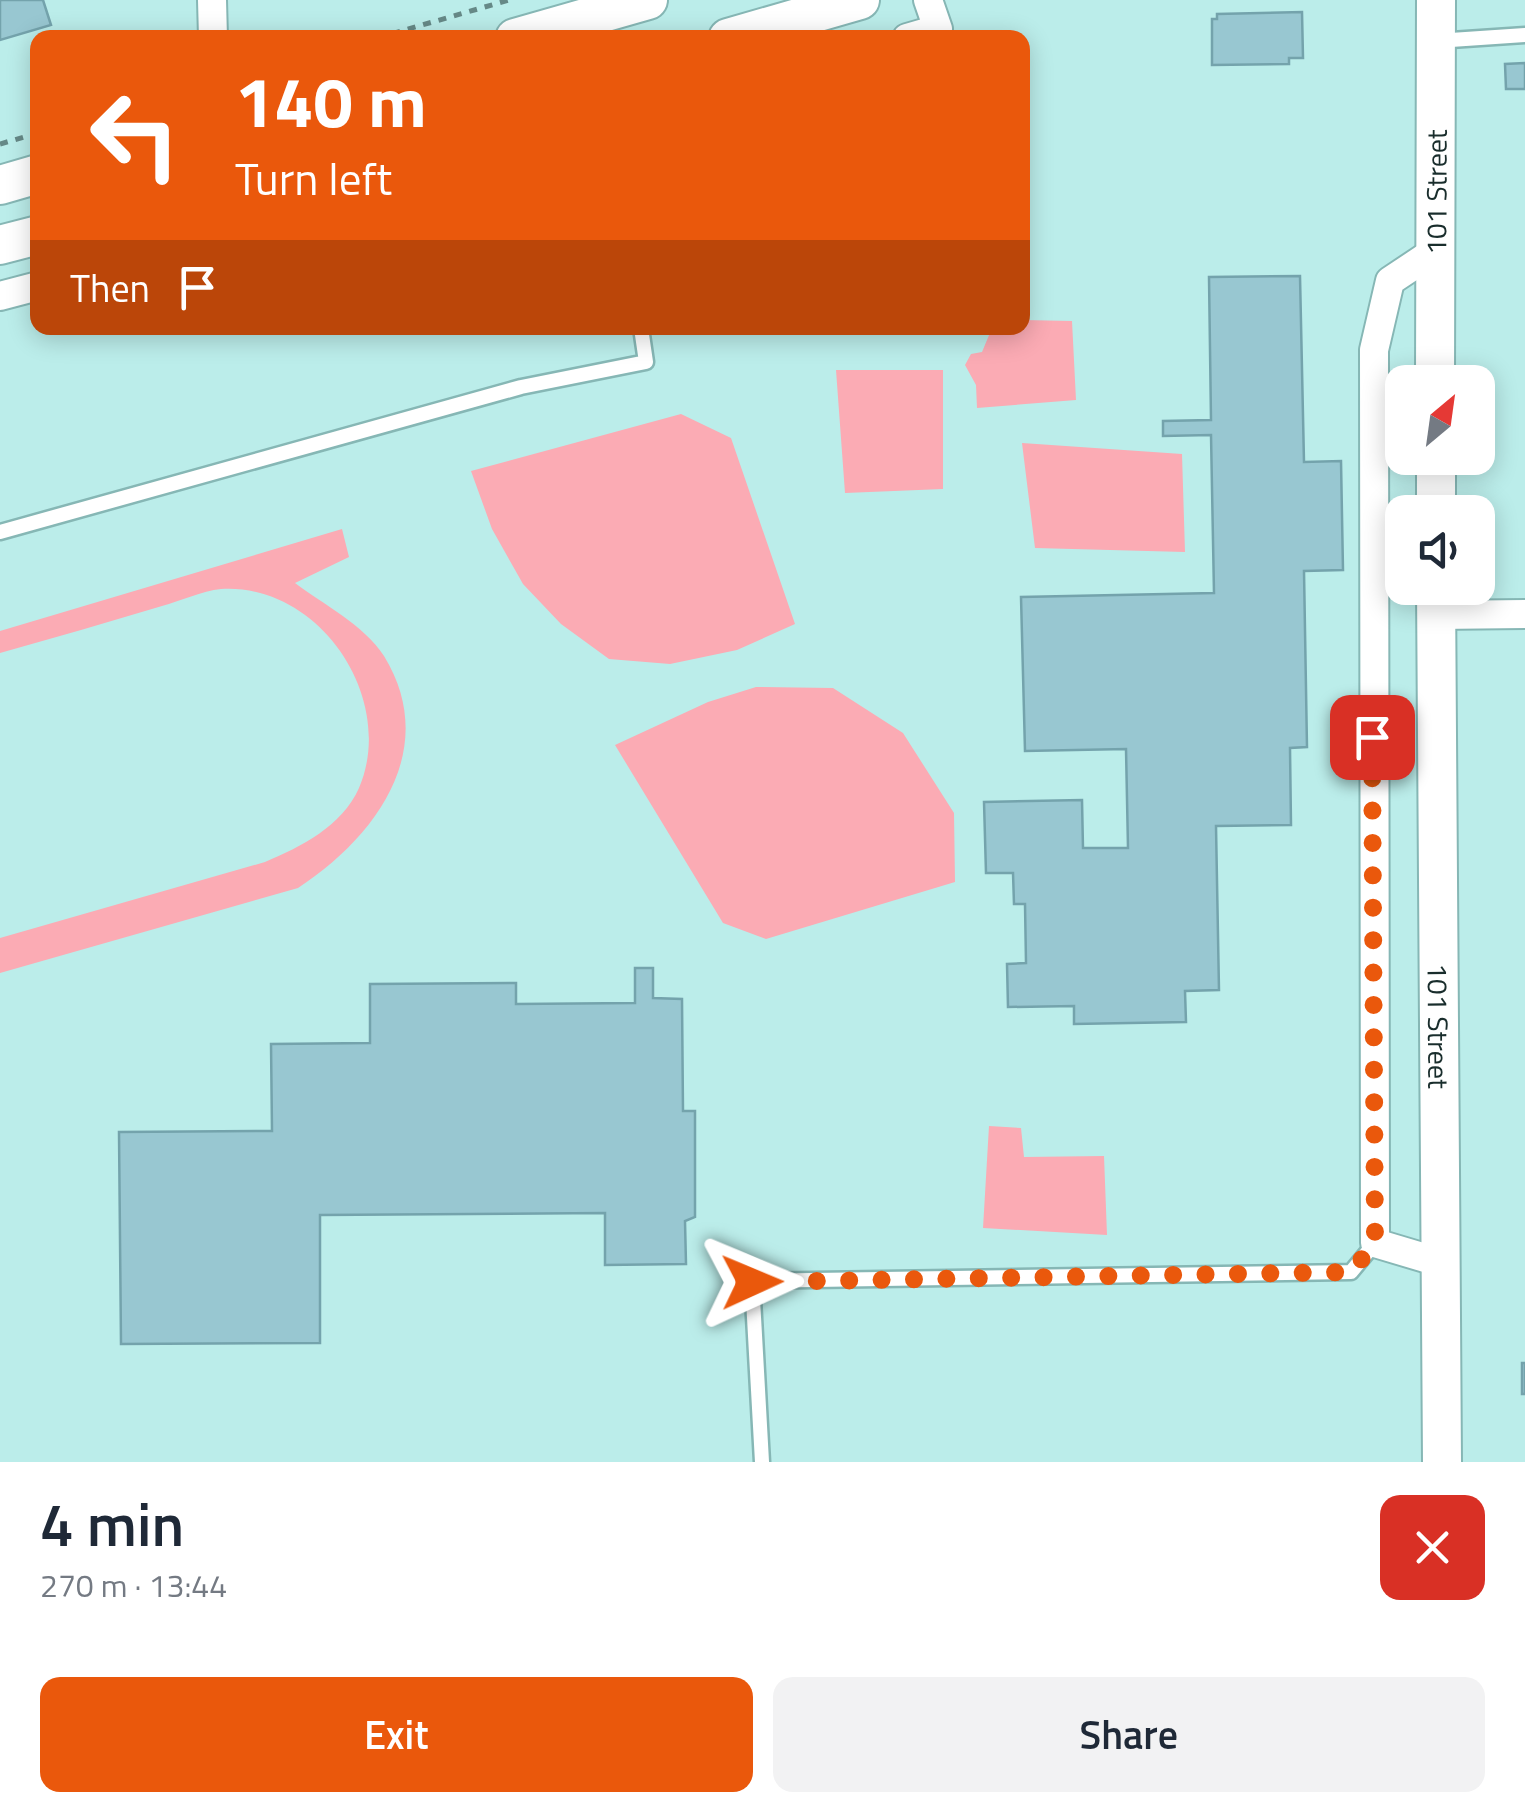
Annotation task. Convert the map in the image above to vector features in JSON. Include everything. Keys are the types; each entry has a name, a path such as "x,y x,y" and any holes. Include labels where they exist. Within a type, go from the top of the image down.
{"street":[{"path":"212,0 213,30"},
{"path":"542,30 648,0"},
{"path":"756,30 860,0"},
{"path":"928,0 938,29 935,30"},
{"name":"101 Street","path":"1435,365 1436,0"},
{"path":"0,185 30,176"},
{"path":"0,245 30,236"},
{"path":"1434,250 1390,281 1374,350 1375,1243 1442,1263"},
{"path":"0,296 30,288"},
{"name":"101 Street","path":"1436,605 1442,1462"},
{"path":"1463,605 1525,614"}],"lane":[{"path":"1436,41 1525,35"},
{"path":"0,532 521,387 646,362 643,335"},
{"path":"762,1462 752,1282 1351,1272 1375,1243"}],"path":[{"path":"405,30 509,0"},
{"path":"0,144 30,135"}],"shaded area":[{"path":"1030,320 1072,321 1076,400 977,408 976,385 965,365 971,354 982,352 989,335 1030,335"},
{"path":"836,370 943,370 943,489 845,493"},
{"path":"681,414 731,438 795,624 737,650 670,664 609,659 561,624 523,584 492,529 471,471"},
{"path":"1022,443 1182,454 1185,552 1035,548"},
{"path":"342,529 349,557 295,583 366,634 384,656 400,691 406,724 402,757 392,788 375,817 326,867 298,888 0,973 0,938 265,862 306,842 331,824 352,801 368,754 367,719 358,684 341,653 318,626 290,605 257,592 206,592 0,653 0,631"},
{"path":"756,687 833,688 903,733 954,813 955,882 766,939 723,923 615,745 708,702"},
{"path":"989,1126 1021,1128 1024,1157 1104,1156 1107,1235 983,1228"}],"building":[{"path":"0,0 43,0 51,25 0,40"},
{"path":"1302,12 1303,58 1289,58 1289,64 1212,65 1212,19 1217,19 1217,14"},
{"path":"1525,63 1525,89 1506,89 1505,64"},
{"path":"1300,276 1304,462 1341,461 1343,570 1304,571 1307,747 1290,748 1291,825 1216,826 1219,990 1185,991 1186,1022 1074,1024 1074,1006 1008,1007 1007,964 1026,963 1025,904 1014,904 1013,873 986,873 984,802 1082,800 1083,848 1128,848 1126,749 1025,751 1021,597 1214,593 1211,435 1163,436 1163,421 1211,420 1209,277"},
{"path":"635,968 653,968 653,998 682,999 683,1111 695,1111 695,1217 685,1221 686,1264 605,1265 605,1213 320,1215 320,1343 121,1344 119,1132 272,1131 271,1044 370,1043 370,984 516,983 516,1004 635,1003"},
{"path":"1525,1363 1525,1394 1522,1394"}],"route":[{"path":"752,1282 1351,1272 1375,1243 1372,737"}]}
